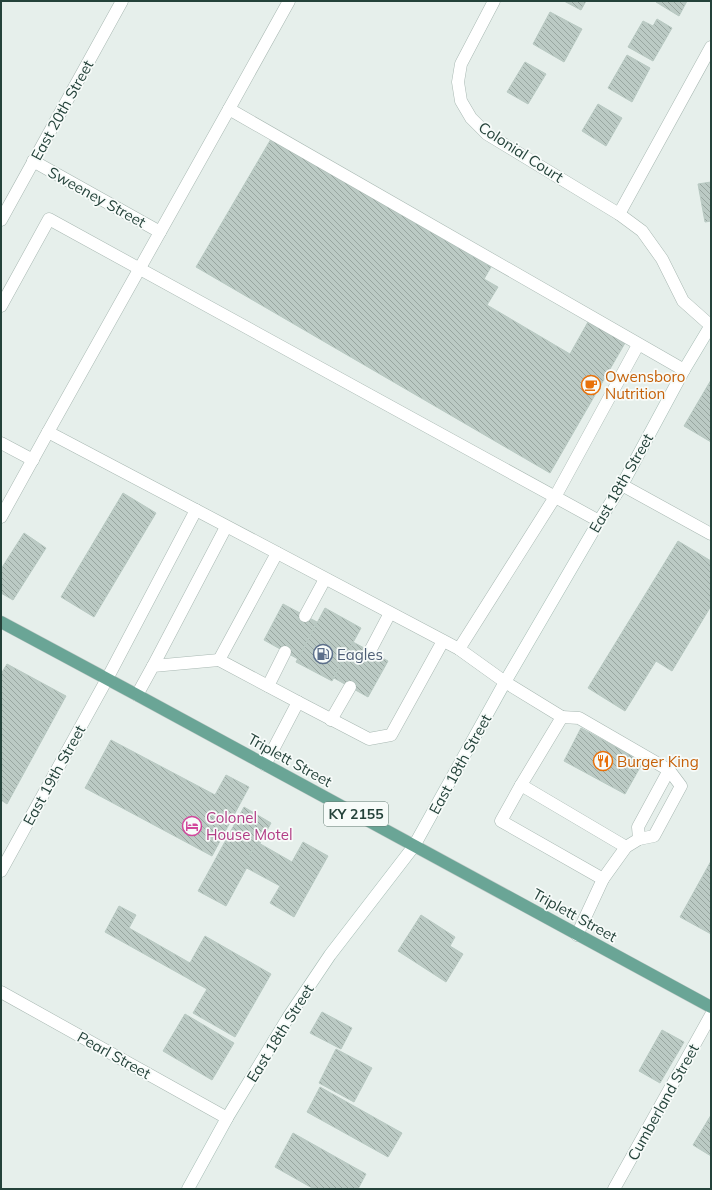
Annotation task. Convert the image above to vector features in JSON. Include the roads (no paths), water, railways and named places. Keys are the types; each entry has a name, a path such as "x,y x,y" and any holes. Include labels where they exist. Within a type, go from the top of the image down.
{"main road":[{"name":"Triplett Street","path":"1,622 711,1007"}],"street":[{"name":"East 20th Street","path":"1,220 122,1"},
{"path":"1,517 289,1"},
{"name":"Colonial Court","path":"494,1 462,64 458,82 461,101 471,118 487,134 619,214 642,231 662,259 683,301 711,325"},
{"path":"619,214 711,46"},
{"path":"229,109 638,345 684,370"},
{"name":"Sweeney Street","path":"33,161 160,232"},
{"path":"1,306 49,219 599,521"},
{"name":"East 18th Street","path":"188,1189 228,1118 289,1016 330,955 414,846 506,682 599,521 622,485 684,370 711,325"},
{"path":"459,649 555,497 638,345"},
{"path":"48,432 459,649 506,682 562,717 579,718 669,770 681,786 654,836 639,839 626,847 603,879 577,935"},
{"path":"1,443 33,460"},
{"path":"622,485 711,534"},
{"name":"East 19th Street","path":"1,871 107,679 196,510"},
{"path":"138,695 226,527"},
{"path":"219,660 277,553"},
{"path":"305,616 325,579"},
{"path":"370,651 390,613"},
{"path":"153,666 219,660 369,739 391,735 443,641"},
{"path":"268,686 285,652"},
{"path":"331,720 350,687"},
{"path":"265,765 298,702"},
{"path":"562,717 501,821 603,879"},
{"path":"639,839 638,827 669,770"},
{"path":"521,785 626,847"},
{"name":"Pearl Street","path":"1,992 228,1118"},
{"name":"Cumberland Street","path":"614,1189 711,1015"}],"place":[{"name":"Owensboro Nutrition","path":"591,385"},
{"name":"Eagles","path":"323,654"},
{"name":"Burger King","path":"603,761"},
{"name":"Colonel House Motel","path":"192,826"}]}
